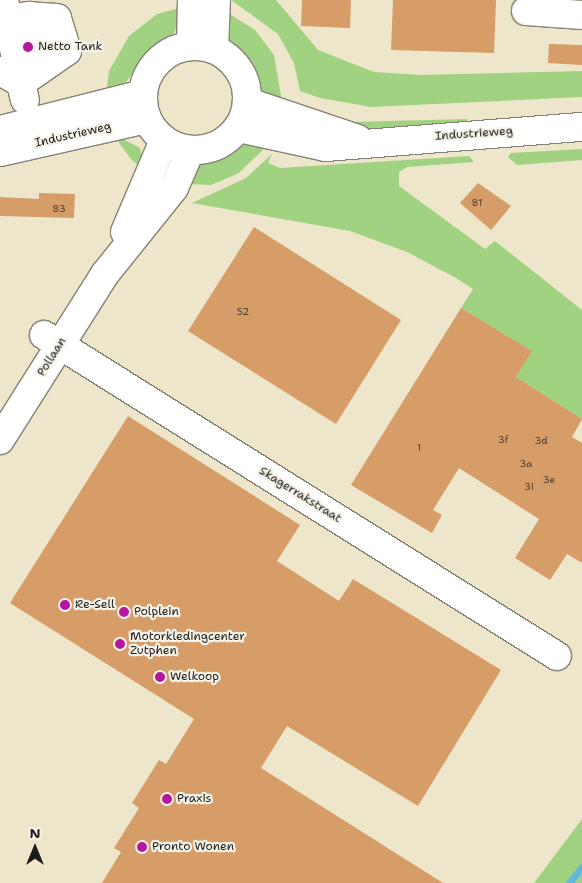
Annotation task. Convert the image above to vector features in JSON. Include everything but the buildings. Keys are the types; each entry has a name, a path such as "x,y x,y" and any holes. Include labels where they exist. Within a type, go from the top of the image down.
{"street":[{"path":"192,0 202,48"},
{"path":"202,48 216,0"},
{"path":"526,11 582,15"},
{"path":"11,77 67,51 57,18 10,13 11,77 32,133"},
{"path":"202,48 240,70 248,102 239,128 214,148 190,151 164,140 145,106 158,62 202,48"},
{"name":"Industrieweg","path":"248,102 366,141"},
{"name":"Industrieweg","path":"0,152 32,133 145,106"},
{"name":"Industrieweg","path":"239,128 319,147 366,141 582,127"},
{"name":"Industrieweg","path":"0,130 32,133"},
{"name":"Pollaan","path":"104,274 164,140"},
{"name":"Pollaan","path":"0,440 52,340 174,188 190,151"},
{"name":"Skagerrakstraat","path":"52,340 556,656"}],"green space":[{"path":"231,0 276,0 318,50 374,72 421,75 582,71 582,97 371,107 320,98 300,91 294,63 278,34"},
{"path":"184,7 174,33 147,55 119,91 106,95 109,71 129,36 157,14"},
{"path":"223,10 255,30 274,55 283,107 260,91 247,62 230,43"},
{"path":"467,119 467,124 374,129 349,122"},
{"path":"113,134 140,148 145,172 130,158"},
{"path":"253,140 270,143 239,173 211,185 185,184 199,162"},
{"path":"582,149 582,160 517,165 508,157 511,153"},
{"path":"272,154 268,163 280,168 469,156 474,162 407,167 399,172 399,186 485,249 495,241 582,310 582,419 516,377 531,351 461,308 473,289 456,278 407,252 350,231 192,203 246,178"},
{"path":"582,819 582,883 534,883"}],"waterway":[{"path":"569,883 582,867"}],"place":[{"name":"Netto Tank","path":"28,47"},
{"name":"Re-Sell","path":"65,605"},
{"name":"Polplein","path":"124,612"},
{"name":"Motorkledingcenter Zutphen","path":"120,644"},
{"name":"Welkoop","path":"160,677"},
{"name":"Praxis","path":"167,799"},
{"name":"Pronto Wonen","path":"142,847"}]}
